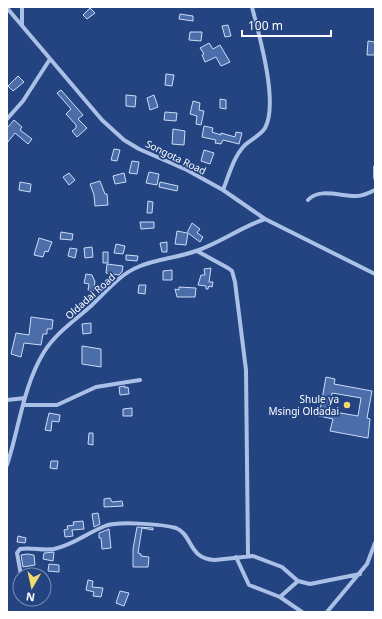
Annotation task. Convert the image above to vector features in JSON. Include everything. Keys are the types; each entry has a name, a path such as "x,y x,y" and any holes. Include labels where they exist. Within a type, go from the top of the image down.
{"street":[{"path":"22,7 22,25"},
{"path":"223,190 240,152 264,130 270,109 260,36 252,7"},
{"name":"Songota Road","path":"7,8 102,120 124,140 187,170 223,190 265,218 375,274"},
{"path":"7,119 23,102 50,59"},
{"path":"375,167 375,178"},
{"path":"308,200 313,196 320,194 358,196 375,190"},
{"name":"Oldadai Road","path":"7,465 25,398 43,353 51,343 126,274 146,264 197,251 249,224 265,218"},
{"path":"197,251 232,271 235,282 246,370 248,555"},
{"path":"24,405 57,405 96,387 140,380"},
{"path":"7,400 25,398"},
{"path":"20,567 17,554 20,549 54,548 76,541 105,526 116,524 176,528 181,530 186,535 194,551 208,559 215,560 248,555 282,568 298,581 304,583 318,584 360,574"},
{"path":"327,612 360,574 373,555 375,543"},
{"path":"236,557 249,586 280,597 302,612"},
{"path":"280,597 298,581"}],"building":[{"path":"90,8 95,13 87,19 83,15"},
{"path":"180,14 193,16 193,21 179,19"},
{"path":"228,25 231,36 225,37 222,26"},
{"path":"190,32 202,32 201,41 189,40"},
{"path":"368,41 375,42 375,55 367,55"},
{"path":"209,43 213,49 220,45 230,62 221,66 216,57 205,62 202,55 204,54 200,48"},
{"path":"166,74 174,75 172,86 165,85"},
{"path":"18,76 24,82 13,91 8,86"},
{"path":"61,90 83,115 78,119 87,128 77,137 72,131 76,128 76,125 66,114 71,109 57,93"},
{"path":"126,95 136,96 135,107 126,106"},
{"path":"154,95 158,107 150,110 147,98"},
{"path":"220,99 226,100 226,109 220,108"},
{"path":"193,101 200,103 199,110 204,111 201,125 196,124 197,116 190,114"},
{"path":"165,112 177,113 176,121 164,120"},
{"path":"14,120 22,127 20,130 32,139 28,144 15,133 7,143 7,128"},
{"path":"204,126 213,128 212,132 221,135 221,133 235,137 236,132 242,133 239,144 223,140 221,144 215,143 216,140 202,137"},
{"path":"173,129 185,131 184,145 172,144"},
{"path":"114,149 120,150 117,161 111,160"},
{"path":"204,150 214,153 210,164 201,161"},
{"path":"132,161 139,162 137,174 129,173"},
{"path":"149,172 159,174 157,185 146,183"},
{"path":"69,173 75,180 69,185 63,177"},
{"path":"124,173 126,182 115,184 113,176"},
{"path":"100,181 105,194 107,194 108,205 95,206 94,195 90,184"},
{"path":"20,182 31,184 30,192 19,190"},
{"path":"160,182 178,186 177,191 159,187"},
{"path":"148,201 153,202 152,213 147,213"},
{"path":"140,222 154,222 154,228 141,229"},
{"path":"192,223 200,229 197,233 203,237 200,242 188,233 186,245 175,244 177,231 187,233"},
{"path":"61,232 73,234 72,240 60,239"},
{"path":"39,238 52,242 48,252 45,251 43,257 34,255"},
{"path":"167,242 167,252 162,252 160,243"},
{"path":"116,244 125,246 123,254 114,253"},
{"path":"92,247 93,257 85,258 84,248"},
{"path":"70,248 77,249 75,258 68,256"},
{"path":"103,252 108,252 108,263 103,263"},
{"path":"126,255 138,256 137,261 126,260"},
{"path":"107,264 123,266 122,272 119,275 106,273"},
{"path":"211,268 209,282 213,282 212,287 209,286 208,289 206,289 206,286 198,285 201,275 205,275 204,269"},
{"path":"172,270 172,280 163,280 163,271"},
{"path":"86,274 92,275 95,282 93,291 88,290 89,284 84,283"},
{"path":"139,285 146,285 145,294 138,293"},
{"path":"179,287 196,288 195,297 177,297 175,289 179,290"},
{"path":"31,317 53,320 52,329 47,329 47,334 43,334 41,345 24,343 21,357 11,354 16,333 29,335"},
{"path":"91,323 91,333 83,334 82,324"},
{"path":"82,346 101,349 101,367 82,364"},
{"path":"326,377 335,379 334,384 372,391 367,418 370,419 368,438 330,431 333,419 319,416","holes":["332,393 361,398 358,416 329,411"]},
{"path":"125,386 125,388 128,387 129,394 120,395 119,387"},
{"path":"132,408 132,416 123,416 123,409"},
{"path":"49,413 60,415 59,422 52,421 51,431 45,430"},
{"path":"89,433 93,433 93,445 88,444"},
{"path":"51,461 58,461 57,469 50,468"},
{"path":"110,498 112,502 122,501 123,506 104,507 104,499"},
{"path":"98,513 100,524 94,527 92,514"},
{"path":"83,521 84,529 72,530 73,536 65,537 64,530 68,529 67,526 74,525 73,522"},
{"path":"137,527 153,528 153,530 142,528 138,553 141,554 141,556 149,557 148,567 133,567 133,549"},
{"path":"109,529 111,548 102,549 99,533"},
{"path":"18,536 26,538 25,543 17,542"},
{"path":"54,552 53,561 43,559 44,553"},
{"path":"21,555 34,555 35,565 23,567"},
{"path":"49,564 59,565 59,572 52,571 52,567 49,567"},
{"path":"88,580 93,581 92,587 103,588 101,597 93,596 94,592 86,590"},
{"path":"120,591 129,593 124,606 116,603"}],"place":[{"name":"Shule ya Msingi Oldadai","path":"347,405"}]}
